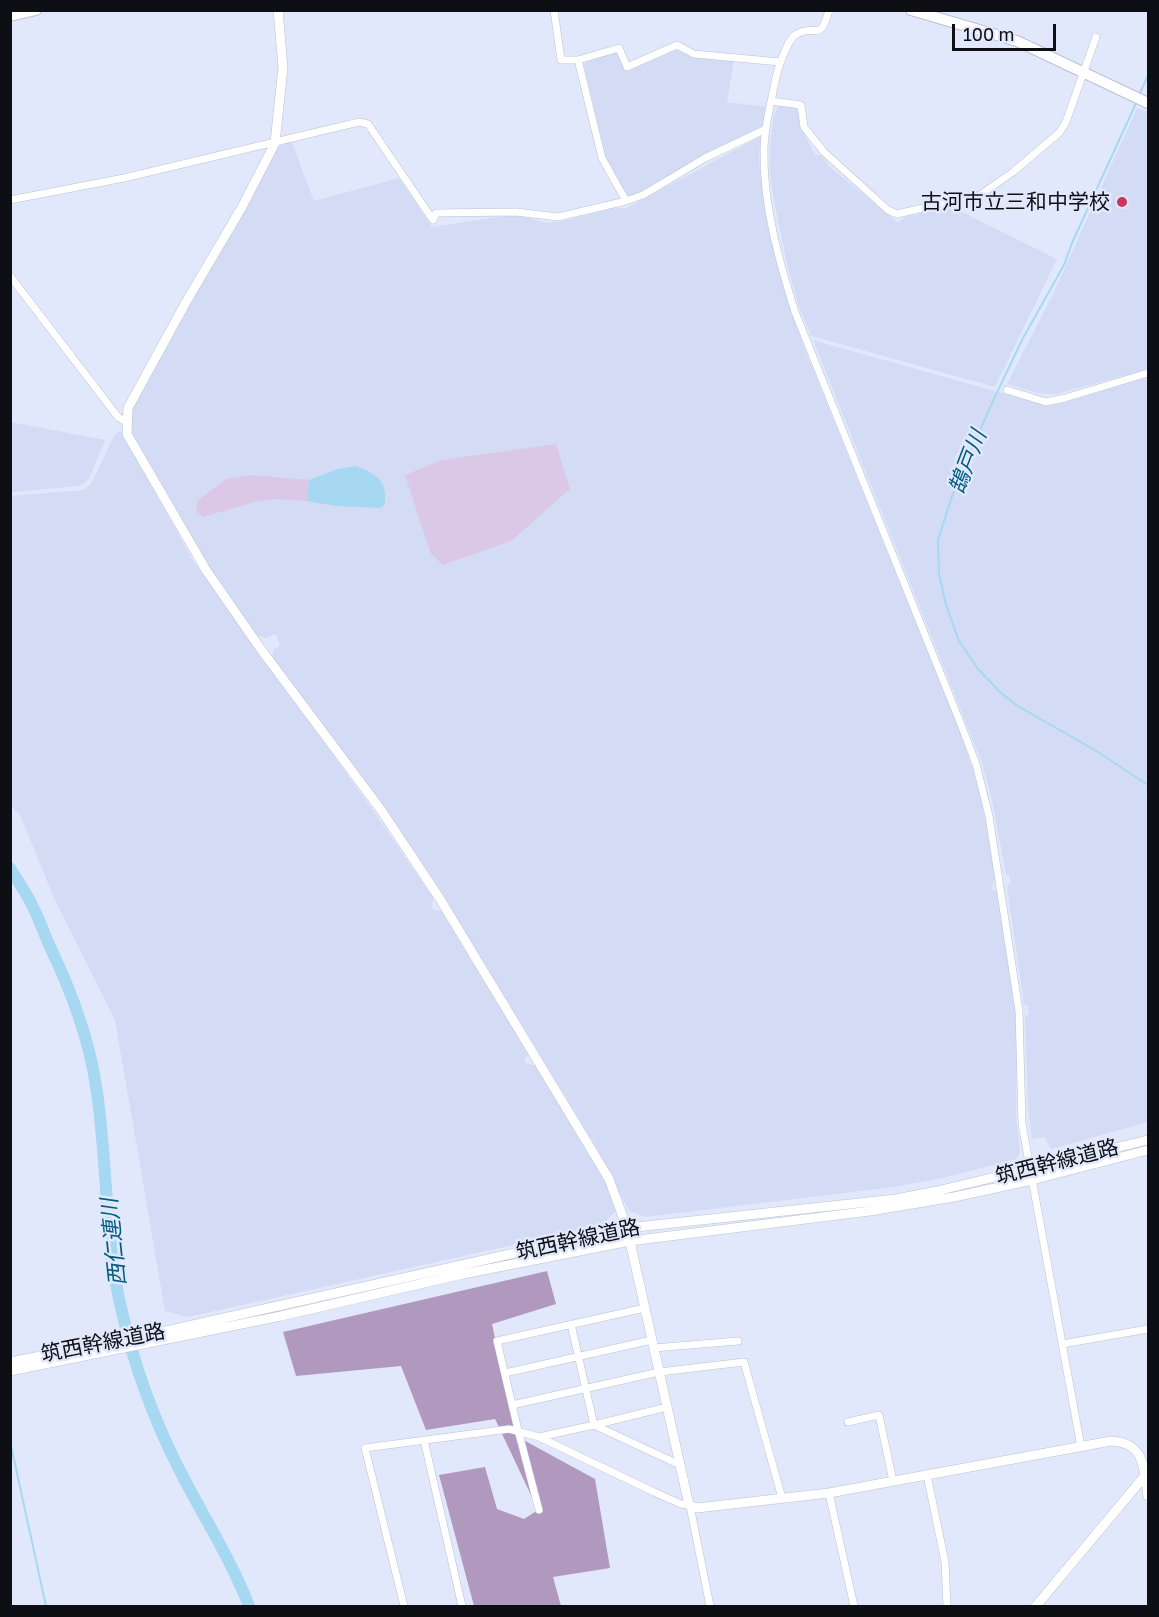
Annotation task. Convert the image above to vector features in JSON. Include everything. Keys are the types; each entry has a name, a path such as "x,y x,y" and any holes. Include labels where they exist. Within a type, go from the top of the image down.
{"main road":[{"path":"10,16 36,10"},
{"path":"911,10 1017,41 1142,101"}],"street":[{"path":"278,10 283,68 275,143 242,207 186,302 128,408 127,434 206,570 260,648 381,810 459,928 600,1161 616,1195 627,1228 690,1506 710,1606"},
{"path":"554,10 561,60 578,60 619,48 627,67 677,45 694,54 780,62"},
{"path":"829,10 821,29 814,32 805,30 793,37 780,62 766,129 765,181 779,256 795,312 960,722 986,799 1017,992 1022,1124 1081,1447"},
{"path":"771,101 801,105 804,127 824,152 888,210 897,214 980,195 1000,182 1059,133 1066,122 1085,74 1096,37"},
{"path":"578,60 602,158 626,201"},
{"path":"10,200 124,178 359,122 368,124 433,220 436,213 516,212 558,217 643,195 705,158 766,129"},
{"path":"10,276 118,417 126,423"},
{"path":"1007,390 1047,402 1149,373"},
{"name":"筑西幹線道路","path":"10,1371 627,1228 896,1199 1149,1140"},
{"name":"筑西幹線道路","path":"149,1339 280,1316 463,1274 630,1241 881,1210 954,1197 1149,1150"},
{"path":"538,1510 497,1341 645,1308"},
{"path":"571,1324 594,1425"},
{"path":"1062,1344 1149,1329"},
{"path":"505,1373 653,1344 738,1341"},
{"name":"筑西幹線道路","path":"10,1362 122,1345"},
{"path":"512,1405 659,1372 744,1362 782,1498"},
{"path":"538,1437 667,1407"},
{"path":"848,1422 879,1415 893,1481"},
{"path":"594,1425 680,1465"},
{"path":"404,1606 365,1449 518,1430 538,1437 681,1504 697,1508 829,1493 1111,1441 1122,1442 1138,1453 1147,1473 1149,1496"},
{"path":"424,1440 462,1606"},
{"path":"1036,1606 1147,1473"},
{"path":"927,1475 945,1562 947,1606"},
{"path":"829,1493 854,1606"}],"shaded area":[{"path":"676,50 694,58 734,61 727,102 767,107 763,126 699,158 632,196 627,195 606,159 584,65 586,61 615,53 619,55 625,71 629,71"},
{"path":"779,105 797,109 801,127 815,155 821,155 829,166 898,223 908,215 917,215 924,211 950,206 1057,259 995,387 811,336 799,307 787,264 773,195 770,144 774,115"},
{"name":"古河市立三和中学校","path":"1137,108 1148,112 1148,369 1056,394 1038,393 1007,384 1054,292"},
{"path":"761,136 759,160 762,187 781,274 803,345 963,739 980,793 996,880 993,882 992,889 997,892 1017,1023 1016,1113 1020,1153 1016,1159 943,1178 893,1187 646,1217 629,1211 595,1145 438,887 408,842 272,657 274,649 280,646 276,634 266,638 257,636 203,560 132,438 129,425 131,407 275,150 282,144 291,140 314,201 399,178 432,227 504,216 522,216 546,223 615,208 627,208"},
{"path":"813,340 1048,406 1148,377 1148,870 1145,875 1148,878 1148,1122 1051,1149 1044,1137 1032,1139 1028,1108 1025,1016 1029,1014 1028,1006 1024,1004 1007,887 1011,883 1009,875 1006,874 991,795 982,763"},
{"path":"11,422 105,440 89,479 80,486 11,492"},
{"path":"121,431 192,559 433,898 432,909 441,911 529,1055 524,1058 527,1064 535,1065 577,1133 607,1186 616,1210 603,1225 188,1317 165,1311 115,1020 53,896 21,817 11,806 10,496 84,490 91,484 115,434"},
{"path":"556,444 570,489 511,541 443,565 431,554 405,475 441,460"},
{"path":"356,466 374,475 382,483 385,504 381,508 336,506 307,501 309,480 338,469"},
{"path":"252,475 309,480 307,501 275,499 255,502 203,517 196,511 198,500 226,479"},
{"path":"547,1271 556,1304 492,1324 516,1436 595,1479 610,1568 553,1577 561,1606 474,1606 439,1475 485,1467 497,1509 524,1519 538,1510 495,1419 426,1430 401,1366 296,1376 283,1332"}],"waterway":[{"name":"鵠戸川","path":"1139,95 1148,75"},
{"name":"鵠戸川","path":"1137,101 1064,265 1022,340 992,403 955,487 938,540 939,574 946,605 959,641 978,669 1016,705 1098,752 1148,785"},
{"name":"西仁連川","path":"10,868 34,909 59,966 73,999 89,1051 100,1114 116,1284 138,1371 168,1447 233,1570 249,1606"},
{"path":"10,1441 46,1606"}],"place":[{"name":"古河市立三和中学校","path":"1122,202"}]}
